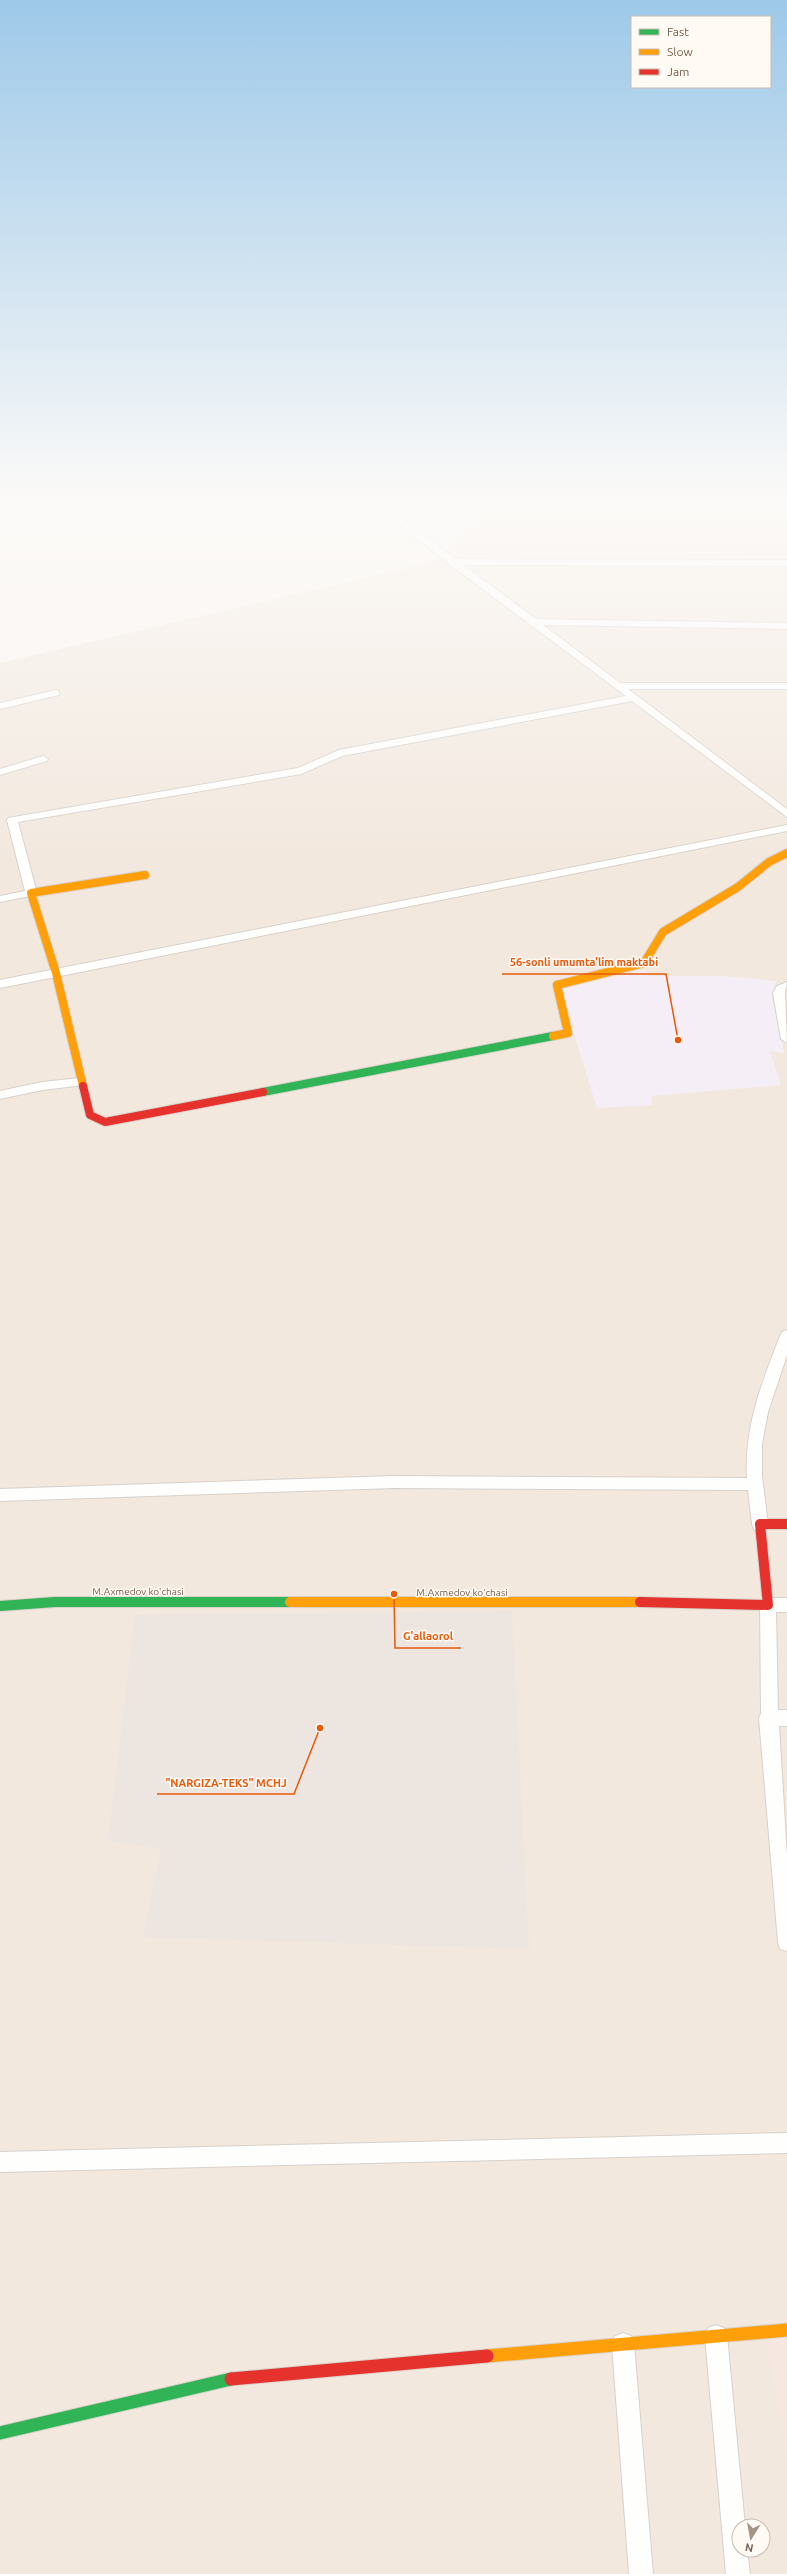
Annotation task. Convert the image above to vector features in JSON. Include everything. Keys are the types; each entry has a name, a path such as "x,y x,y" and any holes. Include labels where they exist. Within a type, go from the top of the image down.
{"street":[{"path":"532,622 787,814"},
{"path":"540,622 787,626"},
{"path":"617,686 787,686"},
{"path":"0,706 56,693"},
{"path":"0,822 301,771 339,753 633,698"},
{"path":"0,772 43,759"},
{"path":"12,820 31,893 56,973 80,1082 90,1115 105,1122 568,1033 557,985 644,963 663,932 738,887 769,862 787,853"},
{"path":"0,984 787,828"},
{"path":"0,899 145,874"},
{"path":"787,986 781,989 779,993 787,1039"},
{"path":"0,1095 42,1086 80,1082"},
{"path":"787,1336 768,1387 757,1428 754,1460 768,1600 768,1718 778,1869 787,1942"},
{"path":"0,1495 394,1482 756,1484"},
{"path":"760,1524 787,1524"},
{"path":"768,1600 787,1605"},
{"name":"M.Axmedov ko'chasi","path":"0,1606 55,1602 678,1602 768,1600"},
{"path":"768,1718 787,1718"},
{"path":"0,2162 787,2143"},
{"path":"0,2433 239,2377 787,2330"},
{"path":"716,2336 738,2574"},
{"path":"623,2344 641,2574"}],"shaded area":[{"path":"175,622 787,622 787,2574 0,2574 0,663"},
{"path":"646,970 647,976 723,976 776,981 772,999 784,1053 770,1051 781,1085 651,1096 652,1105 597,1108 572,1028 575,1028 561,989"},
{"path":"512,1611 529,1949 143,1937 161,1849 108,1841 135,1615"},
{"path":"787,2318 787,2458 763,2321"}],"traffic: fast":[{"path":"263,1092 553,1036"},
{"path":"0,1606 55,1602 290,1602"},
{"path":"0,2433 231,2379"}],"traffic: slow":[{"path":"553,1036 568,1033 557,985 644,963 663,932 738,887 769,862 787,853"},
{"path":"83,1086 56,973 31,893 145,875"},
{"path":"290,1602 640,1602"},
{"path":"487,2356 787,2330"}],"traffic: jam":[{"path":"83,1086 90,1115 105,1122 263,1092"},
{"path":"640,1602 768,1605 760,1524 787,1524"},
{"path":"231,2379 487,2356"}],"place":[{"name":"56-sonli umumta'lim maktabi","path":"678,1040"},
{"name":"G'allaorol","path":"394,1594"},
{"name":"\"NARGIZA-TEKS\" MCHJ","path":"320,1728"}]}
